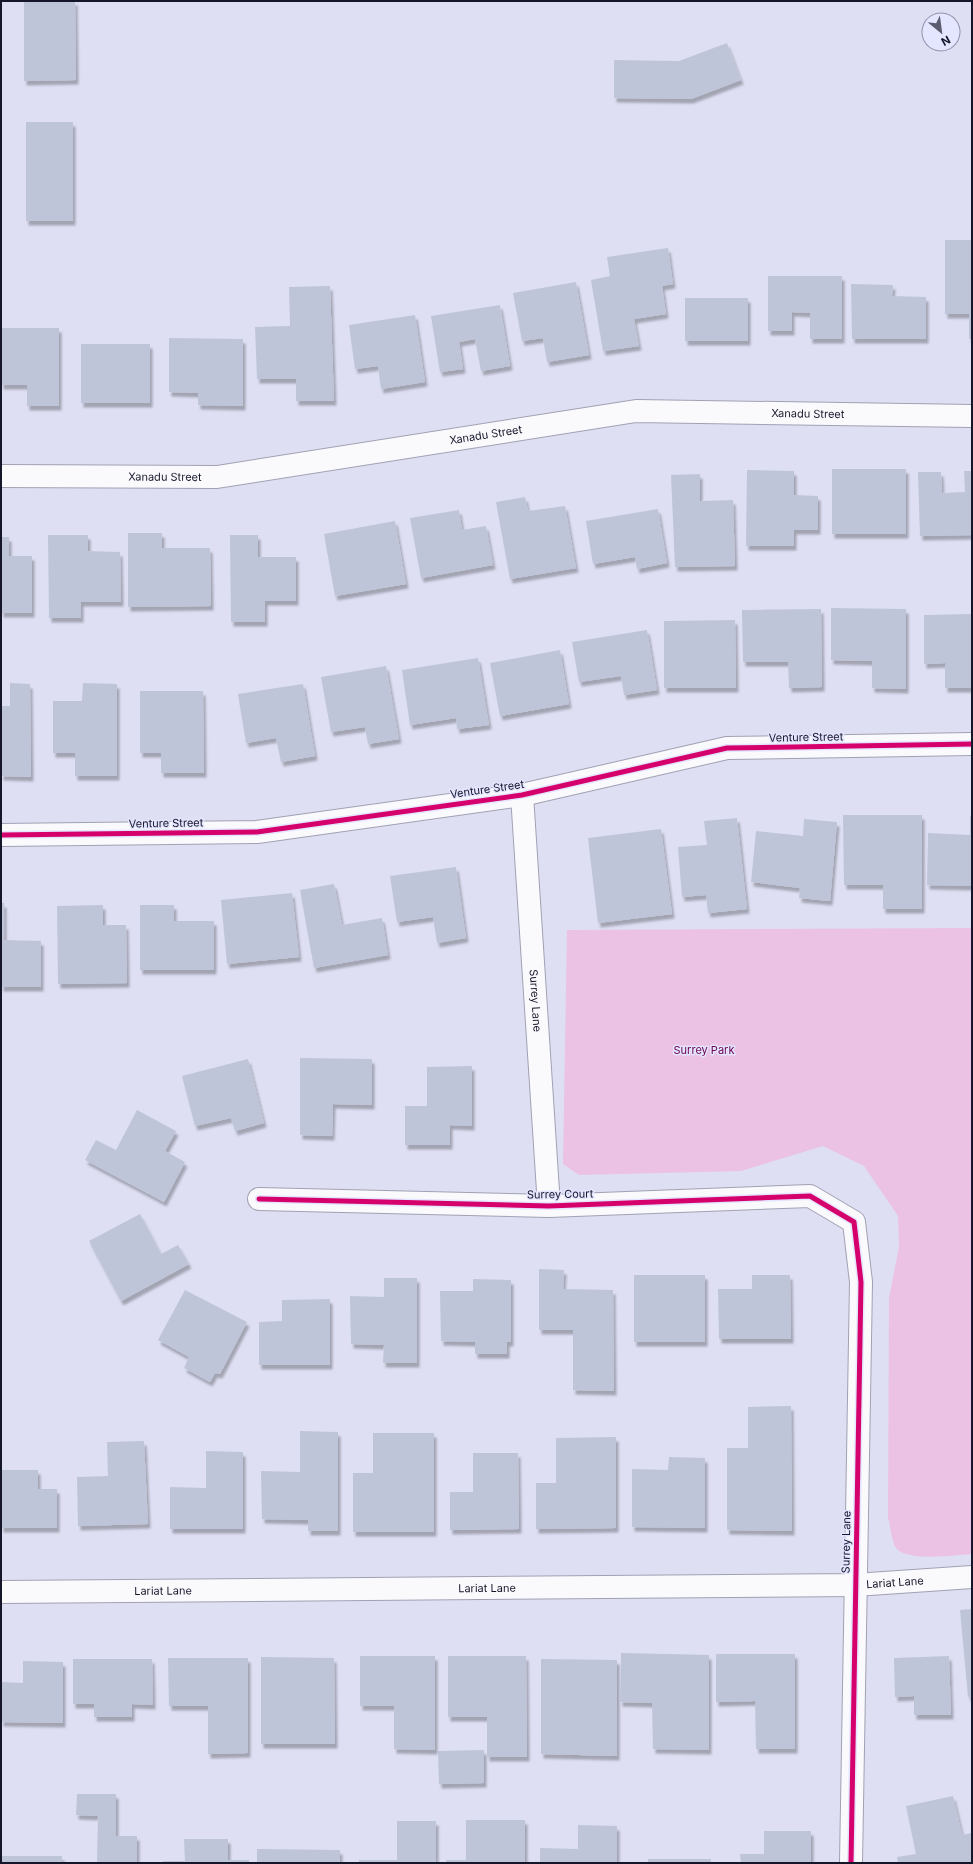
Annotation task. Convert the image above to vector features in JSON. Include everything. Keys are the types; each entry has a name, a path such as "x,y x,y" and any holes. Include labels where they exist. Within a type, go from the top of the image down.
{"street":[{"name":"Xanadu Street","path":"1,476 217,477 636,411 972,416"},
{"name":"Venture Street","path":"1,835 257,832 522,795 727,748 972,744"},
{"name":"Surrey Lane","path":"522,795 549,1206"},
{"name":"Surrey Court","path":"259,1199 549,1206 810,1196 854,1222"},
{"name":"Surrey Lane","path":"851,1863 860,1282 854,1222"},
{"name":"Lariat Lane","path":"1,1592 855,1585 972,1577"}],"green space":[{"name":"Surrey Park","path":"972,928 972,1554 932,1557 910,1555 896,1548 892,1538 888,1517 889,1298 899,1247 898,1216 864,1166 823,1146 741,1171 579,1175 563,1164 567,930"}],"building":[{"path":"24,1 75,1 76,80 24,81"},
{"path":"727,43 741,80 691,99 614,98 614,60 679,61"},
{"path":"26,122 73,122 73,221 26,221"},
{"path":"945,240 972,240 972,339 969,339 969,314 945,314"},
{"path":"668,248 673,284 662,286 666,314 634,319 639,346 603,351 591,280 610,276 607,257"},
{"path":"768,276 842,276 842,339 810,339 810,313 792,312 792,331 768,331"},
{"path":"576,282 589,355 547,362 543,338 522,341 513,293"},
{"path":"851,284 893,285 892,296 926,297 926,339 852,339"},
{"path":"330,286 334,401 296,401 296,379 257,379 255,327 290,326 289,287"},
{"path":"685,298 748,298 748,341 685,341"},
{"path":"500,305 510,366 481,371 475,339 459,342 463,369 440,372 431,316"},
{"path":"415,315 425,382 381,389 378,366 355,369 349,325"},
{"path":"1,328 59,328 59,406 27,406 27,385 1,385"},
{"path":"169,338 243,339 243,406 198,405 198,393 169,392"},
{"path":"81,344 150,344 150,403 81,403"},
{"path":"832,469 906,469 906,534 832,534"},
{"path":"747,470 794,471 794,495 818,496 818,530 794,530 794,546 746,546"},
{"path":"964,471 972,471 972,535 920,536 918,472 941,472 942,493 965,492"},
{"path":"700,474 700,501 733,500 735,566 675,567 671,475"},
{"path":"525,497 528,511 565,506 576,568 510,579 496,502"},
{"path":"658,509 667,563 637,569 635,557 593,564 586,521"},
{"path":"459,510 462,530 486,526 493,565 421,578 410,518"},
{"path":"395,521 406,584 335,596 324,534"},
{"path":"128,533 162,533 162,548 210,548 211,606 128,607"},
{"path":"48,535 88,535 88,551 120,552 121,602 81,602 81,618 49,618"},
{"path":"230,535 258,535 258,557 296,557 296,601 265,601 265,622 231,622"},
{"path":"1,537 9,537 9,556 32,556 32,613 1,613"},
{"path":"831,608 906,609 906,689 872,688 872,661 831,660"},
{"path":"821,609 822,687 789,688 788,662 743,662 742,610"},
{"path":"972,614 972,688 945,688 945,663 924,664 924,615"},
{"path":"735,620 736,688 664,688 664,621"},
{"path":"647,630 657,690 624,695 621,676 579,682 572,642"},
{"path":"560,650 569,704 500,716 490,663"},
{"path":"478,658 489,725 457,729 456,718 410,725 402,670"},
{"path":"386,666 399,739 368,744 365,727 331,732 321,677"},
{"path":"10,683 30,684 31,777 1,776 1,706 10,706"},
{"path":"83,683 117,684 117,776 75,776 75,753 53,753 53,701 82,701"},
{"path":"303,684 315,756 281,762 276,738 246,743 238,694"},
{"path":"140,691 203,691 204,773 161,773 161,753 140,753"},
{"path":"843,815 922,815 922,909 883,909 883,885 844,885"},
{"path":"970,816 972,816 972,886 927,885 928,833 970,835"},
{"path":"737,818 747,909 708,913 706,895 682,897 678,847 707,845 704,821"},
{"path":"804,819 837,822 830,901 799,898 800,888 751,882 756,831 803,836"},
{"path":"661,829 672,914 598,923 588,838"},
{"path":"456,867 466,938 437,943 433,917 397,922 390,876"},
{"path":"334,884 342,925 382,918 388,955 314,968 300,890"},
{"path":"292,893 299,957 227,964 221,900"},
{"path":"1,903 4,903 4,940 41,941 41,987 1,987"},
{"path":"103,905 103,925 126,925 127,983 58,984 57,906"},
{"path":"140,905 174,905 174,921 214,921 214,970 140,970"},
{"path":"300,1058 372,1059 372,1105 333,1104 332,1136 300,1135"},
{"path":"248,1059 264,1123 235,1131 231,1118 195,1126 182,1076"},
{"path":"472,1066 472,1126 450,1125 450,1145 405,1145 405,1106 427,1106 427,1067"},
{"path":"137,1110 176,1131 165,1151 185,1162 164,1202 85,1160 96,1140 116,1150"},
{"path":"140,1214 161,1254 178,1245 189,1264 121,1301 89,1241"},
{"path":"539,1269 564,1270 563,1289 613,1290 614,1391 573,1390 573,1330 539,1330"},
{"path":"634,1275 705,1275 705,1342 634,1342"},
{"path":"752,1275 790,1275 791,1339 719,1339 718,1289 752,1289"},
{"path":"384,1278 417,1278 417,1363 383,1363 384,1345 351,1344 350,1296 384,1297"},
{"path":"473,1279 511,1280 511,1342 507,1342 507,1354 475,1354 475,1342 441,1341 440,1291 473,1291"},
{"path":"185,1290 247,1322 220,1374 215,1373 210,1382 184,1368 189,1357 158,1340"},
{"path":"330,1299 330,1365 259,1365 259,1322 282,1321 282,1300"},
{"path":"791,1406 792,1531 727,1530 727,1448 748,1448 748,1407"},
{"path":"300,1431 338,1432 338,1531 308,1531 308,1520 262,1519 261,1471 300,1472"},
{"path":"373,1433 434,1433 434,1532 353,1532 353,1473 373,1473"},
{"path":"616,1437 616,1528 536,1529 536,1483 556,1483 556,1438"},
{"path":"144,1441 148,1524 78,1526 77,1477 108,1476 107,1442"},
{"path":"206,1451 243,1452 243,1529 170,1529 170,1487 206,1488"},
{"path":"473,1453 518,1453 519,1529 450,1530 450,1492 473,1492"},
{"path":"669,1457 705,1458 705,1528 632,1527 632,1469 668,1470"},
{"path":"1,1470 38,1470 38,1489 57,1489 57,1528 1,1528"},
{"path":"972,1609 972,1696 968,1697 960,1610"},
{"path":"621,1653 709,1655 709,1750 653,1749 652,1703 620,1702"},
{"path":"716,1654 795,1654 795,1749 756,1749 755,1701 716,1702"},
{"path":"360,1656 435,1656 435,1750 394,1749 394,1706 360,1706"},
{"path":"448,1656 526,1656 527,1757 487,1757 487,1717 448,1717"},
{"path":"949,1656 951,1715 914,1715 914,1696 895,1697 894,1658"},
{"path":"261,1657 334,1658 335,1744 261,1744"},
{"path":"168,1658 248,1658 248,1753 208,1754 208,1706 169,1706"},
{"path":"73,1659 152,1659 153,1705 132,1704 132,1717 94,1717 94,1704 73,1704"},
{"path":"541,1659 617,1660 617,1756 541,1754"},
{"path":"23,1661 63,1662 63,1723 1,1722 1,1682 23,1683"},
{"path":"484,1750 484,1783 439,1784 438,1751"},
{"path":"77,1794 116,1794 116,1836 137,1836 137,1863 97,1863 98,1816 76,1815"},
{"path":"953,1796 962,1835 972,1833 972,1863 898,1863 897,1857 916,1854 906,1806"},
{"path":"466,1820 525,1820 525,1863 446,1863 446,1860 466,1860"},
{"path":"397,1821 436,1821 436,1863 359,1863 359,1860 397,1860"},
{"path":"578,1825 617,1826 617,1863 540,1863 540,1848 578,1849"},
{"path":"764,1831 811,1831 811,1863 741,1863 740,1854 764,1854"},
{"path":"184,1839 228,1839 228,1860 249,1860 249,1863 163,1863 163,1861 185,1861"},
{"path":"257,1849 340,1850 340,1863 257,1863"},
{"path":"1,1856 62,1856 62,1863 1,1863"},
{"path":"648,1859 711,1859 711,1863 648,1863"}],"cycle path":[{"path":"1,835 257,832 522,795 727,748 972,744"},
{"path":"259,1199 549,1206 810,1196 854,1222 861,1282 851,1863"}]}
